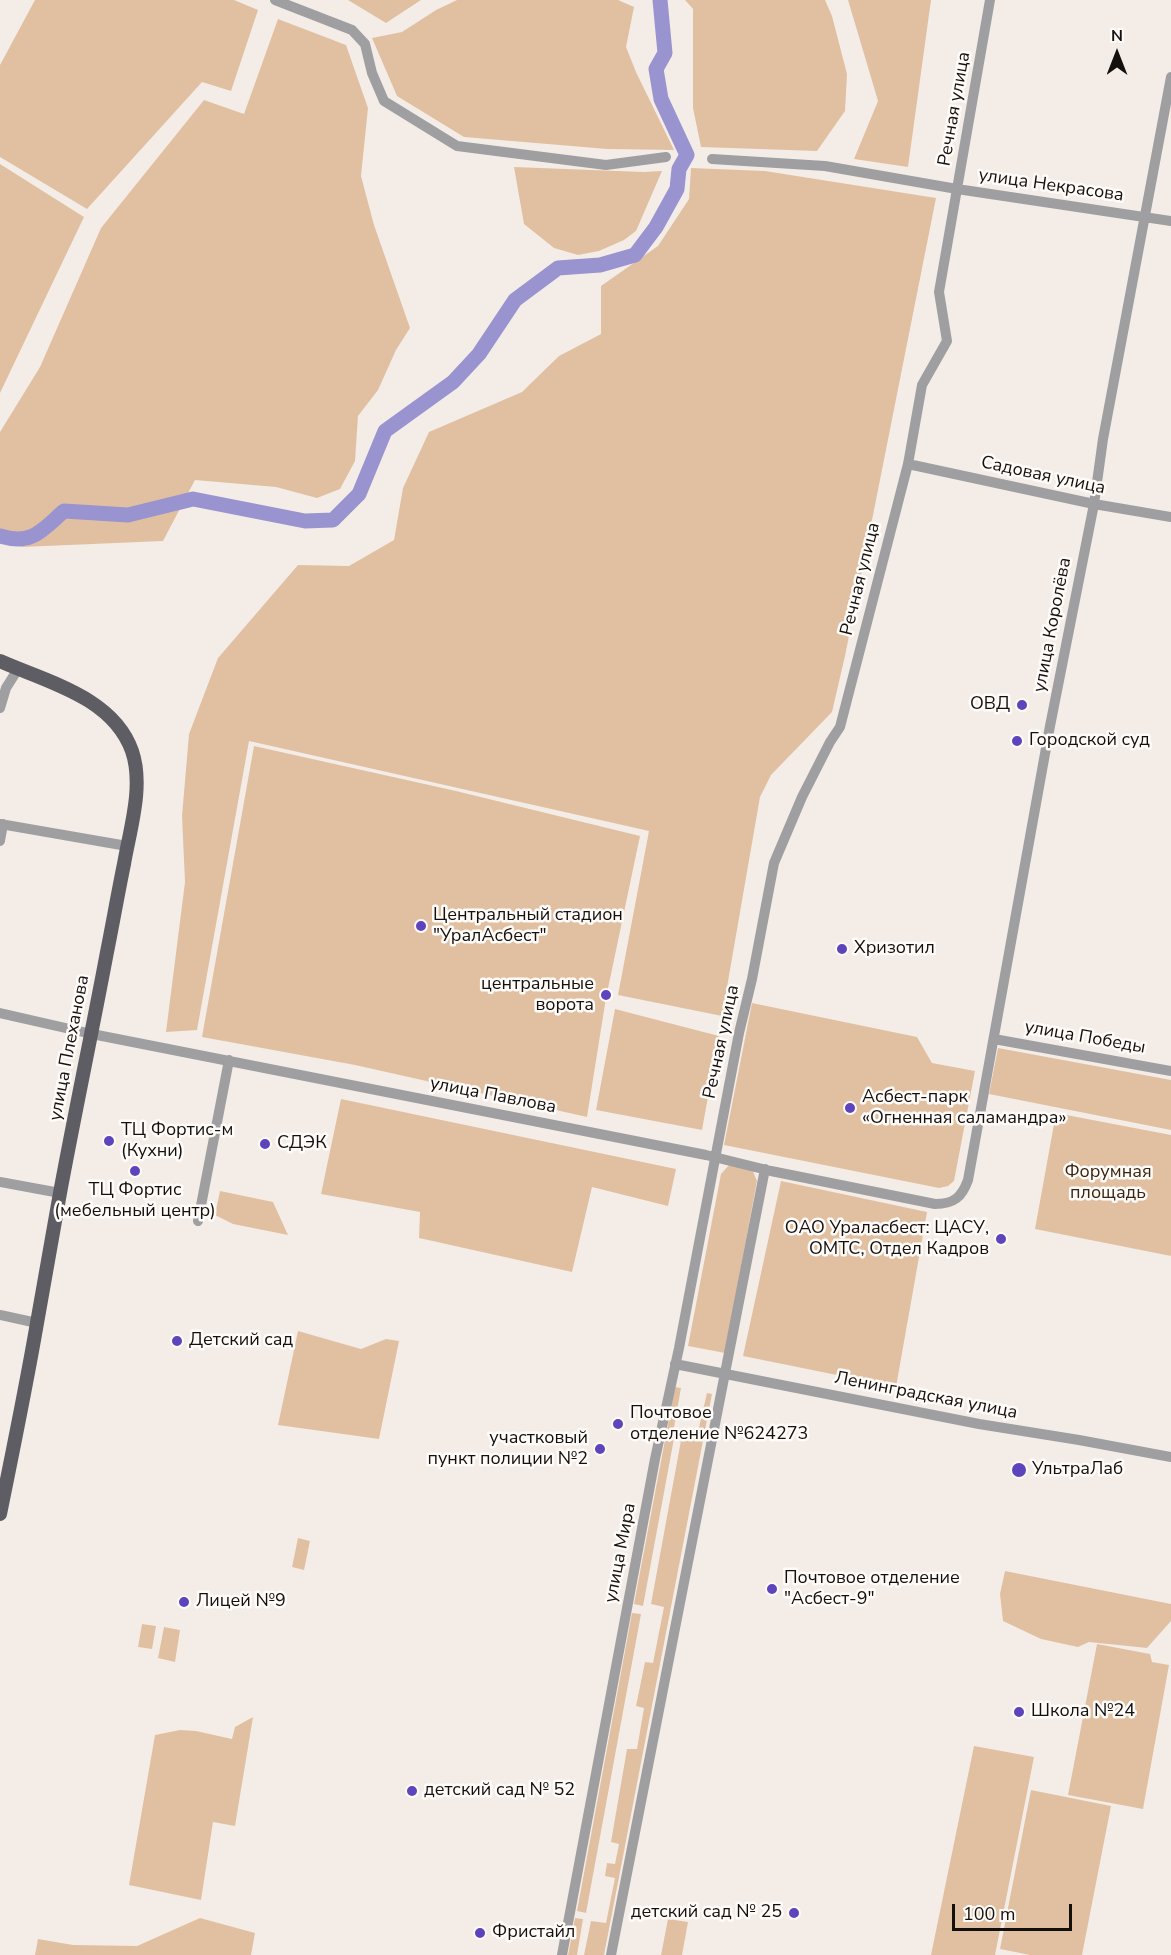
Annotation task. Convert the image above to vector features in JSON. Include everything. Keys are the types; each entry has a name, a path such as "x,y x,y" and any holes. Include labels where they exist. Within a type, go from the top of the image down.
{"main road":[{"name":"улица Плеханова","path":"0,661 94,704 116,723 133,754 136,783 127,846 0,1514"}],"street":[{"path":"275,0 352,30 365,44 372,73 384,101 457,146 606,165 666,157"},
{"name":"Речная улица","path":"716,1157 774,863 802,797 840,727 908,464 922,385 947,341 939,292 990,0"},
{"name":"улица Королёва","path":"968,1180 1171,77"},
{"name":"улица Некрасова","path":"712,159 825,166 957,189 1171,221"},
{"name":"Садовая улица","path":"908,464 1094,504 1171,517"},
{"path":"0,708 6,688 18,669"},
{"path":"0,841 1,824 127,846"},
{"name":"улица Павлова","path":"0,1013 92,1034 716,1157 935,1204 948,1204 957,1199 964,1192 968,1180"},
{"name":"улица Победы","path":"994,1039 1171,1071"},
{"path":"198,1221 229,1060"},
{"name":"улица Мира","path":"562,1955 653,1471 716,1157"},
{"path":"611,1955 765,1169"},
{"path":"0,1182 60,1193"},
{"path":"0,1315 38,1323"},
{"name":"Ленинградская улица","path":"675,1364 979,1424 1171,1457"}],"green space":[{"path":"35,0 234,0 258,10 231,91 202,82 87,209 0,157 0,65"},
{"path":"348,0 421,0 386,23"},
{"path":"457,0 618,0 634,7 626,47 674,150 607,149 464,137 397,96 372,38 402,32 436,10"},
{"path":"685,0 825,0 832,16 847,74 845,111 817,151 701,147 693,108 693,9"},
{"path":"848,0 931,0 908,167 854,159 878,101"},
{"path":"278,19 346,45 368,108 361,176 374,225 410,328 396,350 378,390 358,416 355,461 340,489 317,498 276,487 195,480 163,541 22,547 0,539 0,432 40,367 101,228 204,100 244,114"},
{"path":"0,164 84,217 0,393"},
{"path":"514,167 662,171 636,231 624,240 599,251 578,255 554,248 524,224"},
{"path":"691,168 765,171 936,198 832,712 771,775 760,797 722,1016 618,995 649,831 249,741 197,1030 166,1032 185,882 182,816 189,734 218,658 298,565 349,566 394,540 403,488 429,432 522,392 559,356 601,334 601,286 658,246 689,199"},
{"name":"Центральный стадион \"УралАсбест\"","path":"254,746 456,791 640,836 606,998 587,1117 355,1065 202,1037"},
{"name":"Асбест-парк «Огненная саламандра»","path":"752,1003 917,1037 932,1063 975,1071 954,1181 948,1186 939,1188 724,1145"},
{"path":"615,1009 719,1036 702,1130 596,1110"},
{"path":"998,1048 1171,1080 1171,1130 989,1094"},
{"path":"341,1099 676,1169 668,1206 592,1187 572,1272 419,1238 420,1212 321,1194"},
{"name":"Форумная площадь","path":"1056,1113 1171,1135 1171,1256 1035,1229"},
{"path":"729,1165 752,1169 757,1181 725,1353 688,1346 721,1174"},
{"path":"781,1181 927,1212 896,1387 743,1356"},
{"path":"220,1191 273,1202 288,1235 233,1224 215,1215"},
{"path":"298,1331 361,1349 386,1339 399,1341 379,1439 278,1425"},
{"path":"675,1387 681,1388 673,1433 675,1433 643,1606 634,1604"},
{"path":"707,1393 712,1394 604,1955 584,1955 591,1921 606,1923 615,1878 605,1876 607,1863 615,1864 619,1844 611,1842 627,1749 637,1749 644,1708 636,1706 645,1662 653,1663 664,1607 651,1604 682,1435 697,1436"},
{"path":"298,1538 310,1541 304,1570 292,1567"},
{"path":"1005,1571 1171,1604 1171,1621 1147,1648 1089,1642 1078,1647 1041,1639 1003,1621 1000,1594"},
{"path":"632,1613 641,1614 586,1913 577,1911"},
{"path":"142,1624 156,1626 152,1649 138,1647"},
{"path":"164,1627 180,1630 175,1662 158,1658"},
{"path":"1097,1644 1150,1654 1152,1662 1169,1665 1143,1809 1068,1795"},
{"path":"253,1717 235,1826 213,1822 201,1900 129,1885 155,1735 180,1730 232,1739 235,1727"},
{"path":"974,1746 1034,1757 995,1955 931,1955"},
{"path":"1031,1790 1111,1806 1082,1955 1030,1955 1000,1949"},
{"path":"200,1918 255,1933 251,1955 35,1955 38,1939 73,1945 137,1946"},
{"path":"575,1918 583,1919 577,1955 568,1955"},
{"path":"668,1919 688,1922 682,1955 661,1955"}],"waterway":[{"path":"0,536 11,539 29,537 43,530 64,511 128,515 193,499 305,521 333,520 359,494 385,431 453,382 479,354 515,300 558,268 600,265 635,255 656,227 677,189 679,169 687,155 661,99 656,69 665,53 660,0"}],"place":[{"name":"ОВД","path":"1022,705"},
{"name":"Городской суд","path":"1017,741"},
{"name":"Центральный стадион \"УралАсбест\"","path":"421,926"},
{"name":"Хризотил","path":"842,949"},
{"name":"центральные ворота","path":"606,995"},
{"name":"Асбест-парк «Огненная саламандра»","path":"850,1108"},
{"name":"ТЦ Фортис-м (Кухни)","path":"109,1141"},
{"name":"СДЭК","path":"265,1144"},
{"name":"ТЦ Фортис (мебельный центр)","path":"135,1171"},
{"name":"ОАО Ураласбест: ЦАСУ, ОМТС, Отдел Кадров","path":"1001,1239"},
{"name":"Детский сад","path":"177,1341"},
{"name":"Почтовое отделение №624273","path":"618,1424"},
{"name":"участковый пункт полиции №2","path":"600,1449"},
{"name":"УльтраЛаб","path":"1019,1470"},
{"name":"Почтовое отделение \"Асбест-9\"","path":"772,1589"},
{"name":"Лицей №9","path":"184,1602"},
{"name":"Школа №24","path":"1019,1712"},
{"name":"детский сад № 52","path":"412,1791"},
{"name":"детский сад № 25","path":"794,1913"},
{"name":"Фристайл","path":"480,1933"}]}
